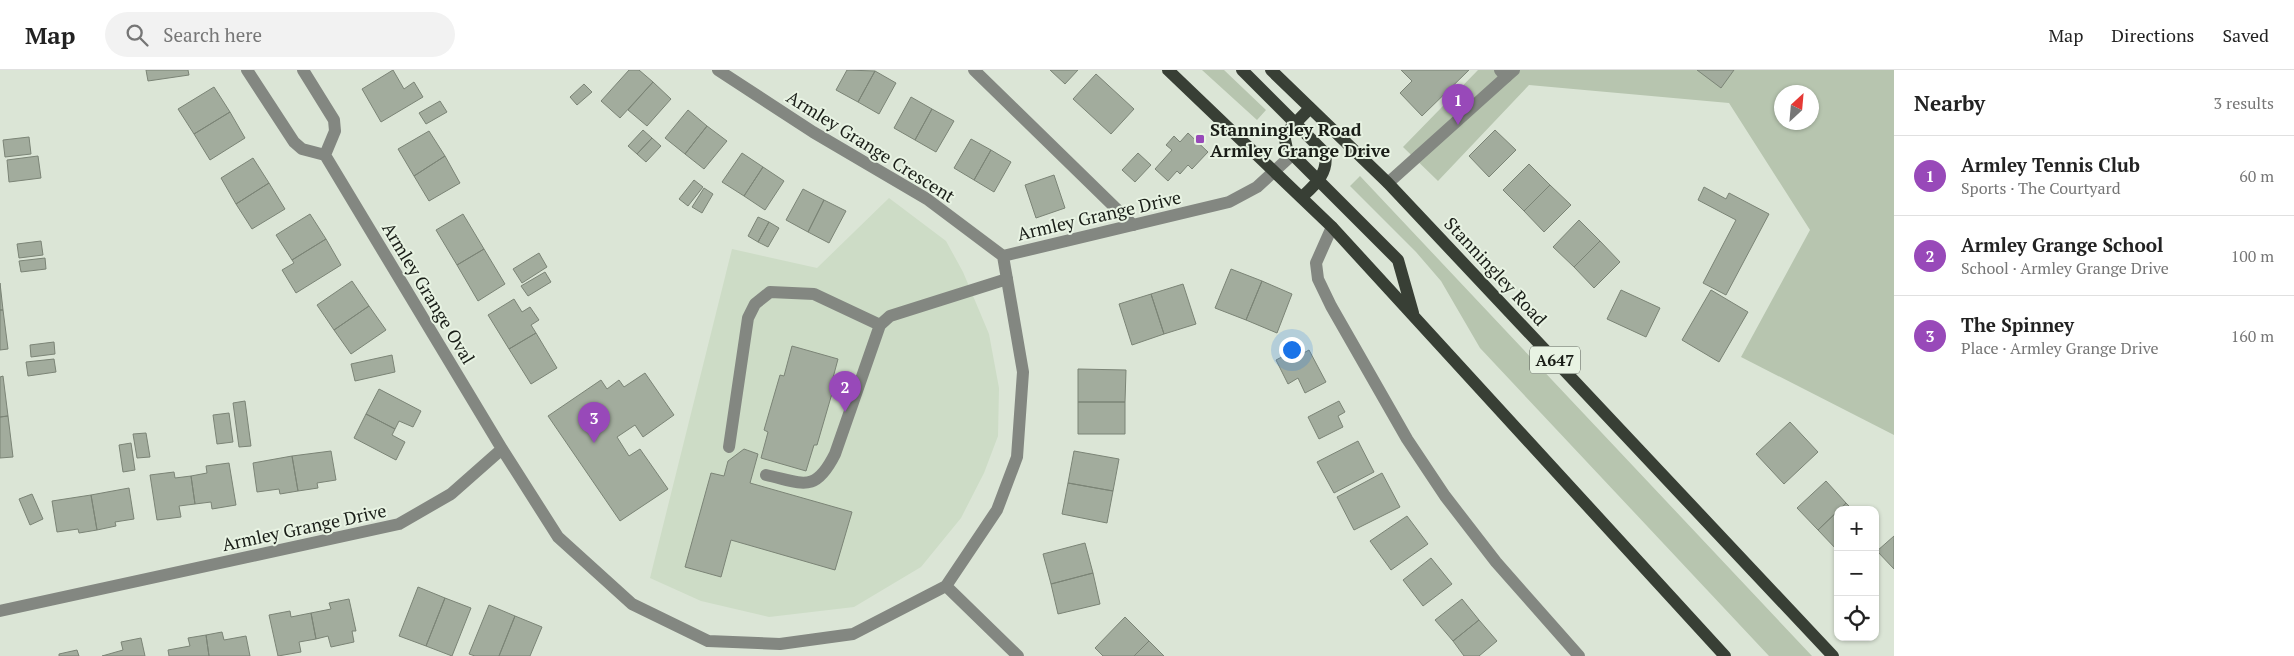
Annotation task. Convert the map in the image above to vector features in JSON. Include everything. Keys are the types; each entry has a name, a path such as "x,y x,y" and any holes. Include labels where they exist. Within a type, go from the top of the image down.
{"main road":[{"path":"1168,70 1332,227 1725,656"},
{"path":"1242,70 1324,153 1327,163 1319,181 1302,197"},
{"name":"Stanningley Road","path":"1271,70 1388,183 1833,656"},
{"path":"1310,108 1284,136 1287,149 1398,260 1414,315"}],"street":[{"path":"247,70 294,142 302,149 325,155 335,131 334,120 303,70"},
{"name":"Armley Grange Crescent","path":"718,70 813,132 927,199 1003,256"},
{"path":"974,70 1133,225"},
{"path":"1388,183 1506,72"},
{"name":"Armley Grange Drive","path":"0,611 400,524 451,494 502,449 558,537 632,604 708,641 780,644 853,634 946,586 997,510 1017,457 1023,372 1003,256 1229,202 1258,187 1293,154"},
{"name":"Armley Grange Oval","path":"325,155 502,449"},
{"path":"1332,227 1316,263 1318,279 1331,306 1402,431 1445,496 1496,562 1579,656"},
{"path":"766,475 806,484 820,478 827,469 834,454 880,325 890,316 1007,279"},
{"path":"729,448 748,318 755,304 770,292 814,294 880,325"},
{"path":"946,586 1018,656"}],"shaded area":[{"path":"1202,70 1224,70 1266,110 1257,120"},
{"path":"1478,70 1894,70 1894,435 1741,357 1810,230 1729,103 1529,85 1438,181 1403,147"},
{"path":"1360,176 1812,656 1769,656 1480,348 1441,281 1416,252 1350,186"},
{"path":"889,198 946,241 963,272 989,334 999,388 998,436 984,473 961,518 921,567 854,607 769,617 701,601 650,578 732,249 817,268"}],"building":[{"path":"146,70 188,70 189,75 148,81"},
{"path":"393,70 404,89 414,82 423,97 381,122 362,89"},
{"path":"629,70 639,70 653,82 620,118 601,101"},
{"path":"847,70 875,71 858,102 836,90"},
{"path":"1050,70 1078,70 1065,84"},
{"path":"1401,70 1469,70 1422,116 1400,93 1412,81"},
{"path":"1697,70 1734,70 1721,88"},
{"path":"875,71 896,83 879,114 858,102"},
{"path":"1096,74 1134,109 1111,134 1073,99"},
{"path":"653,82 671,99 647,126 628,110"},
{"path":"584,84 592,92 577,105 570,97"},
{"path":"214,87 230,112 194,134 178,109"},
{"path":"911,97 932,109 915,140 894,128"},
{"path":"440,101 447,112 426,124 419,113"},
{"path":"932,109 954,121 936,152 915,140"},
{"path":"688,110 707,126 685,154 665,138"},
{"path":"230,112 245,138 210,160 194,134"},
{"path":"707,126 727,141 704,169 685,154"},
{"path":"643,130 652,138 637,154 628,146"},
{"path":"1495,130 1516,150 1489,177 1469,156"},
{"path":"429,131 445,156 414,176 398,149"},
{"path":"1188,133 1208,152 1192,169 1188,165 1180,174 1177,171 1168,181 1155,169 1172,150 1166,145 1174,136 1180,142"},
{"path":"29,137 31,154 5,157 3,140"},
{"path":"652,138 661,146 646,162 637,154"},
{"path":"971,139 991,150 974,180 954,168"},
{"path":"991,150 1011,162 994,192 974,180"},
{"path":"742,153 763,167 744,196 722,182"},
{"path":"1138,153 1151,165 1135,182 1122,170"},
{"path":"38,156 41,178 9,182 7,160"},
{"path":"445,156 460,183 429,201 414,176"},
{"path":"253,158 269,183 236,204 221,178"},
{"path":"1529,164 1550,185 1524,211 1503,190"},
{"path":"763,167 784,181 765,210 744,196"},
{"path":"1054,175 1065,208 1036,218 1025,185"},
{"path":"694,180 703,187 688,206 679,199"},
{"path":"269,183 285,209 252,229 236,204"},
{"path":"1550,185 1571,205 1544,232 1524,211"},
{"path":"1704,187 1726,199 1729,193 1769,214 1726,295 1703,283 1736,220 1698,200"},
{"path":"704,188 713,194 702,213 692,207"},
{"path":"803,189 824,200 808,232 786,220"},
{"path":"824,200 846,211 829,243 808,232"},
{"path":"310,214 326,239 292,260 276,235"},
{"path":"463,214 484,249 457,265 436,230"},
{"path":"758,217 769,222 758,242 748,236"},
{"path":"1579,220 1600,241 1574,267 1553,247"},
{"path":"769,222 779,228 768,247 758,242"},
{"path":"326,239 341,265 296,293 282,270 294,263 292,260"},
{"path":"41,241 43,255 19,258 17,244"},
{"path":"1600,241 1620,262 1594,288 1574,267"},
{"path":"484,249 505,284 478,301 457,265"},
{"path":"539,253 547,267 522,283 513,269"},
{"path":"45,258 46,269 21,272 19,261"},
{"path":"1231,269 1262,281 1246,320 1215,308"},
{"path":"545,272 551,282 528,296 521,286"},
{"path":"352,281 369,306 334,330 317,305"},
{"path":"1262,281 1292,294 1277,333 1246,320"},
{"path":"0,283 3,310 0,310"},
{"path":"1183,284 1196,324 1164,334 1151,294"},
{"path":"1621,290 1660,308 1646,337 1607,319"},
{"path":"1711,290 1748,312 1719,362 1682,340"},
{"path":"1151,294 1164,334 1132,345 1119,304"},
{"path":"514,299 522,312 530,307 539,320 531,325 536,333 509,349 488,315"},
{"path":"369,306 386,330 351,354 334,330"},
{"path":"0,310 3,310 8,349 0,350"},
{"path":"536,333 557,368 531,384 509,349"},
{"path":"54,342 55,354 31,357 30,345"},
{"path":"792,346 838,359 830,389 833,390 817,445 814,445 806,471 761,458 768,432 764,430 780,375 784,376"},
{"path":"1297,349 1300,355 1309,350 1326,382 1305,393 1298,378 1288,384 1276,360"},
{"path":"392,355 395,372 355,381 351,364"},
{"path":"54,359 56,372 28,376 26,362"},
{"path":"1078,369 1126,370 1125,402 1078,402"},
{"path":"645,373 674,415 643,437 635,425 617,437 629,456 640,449 668,489 620,521 548,416 601,380 607,389 619,380 624,387"},
{"path":"3,376 8,416 0,417 0,377"},
{"path":"379,389 421,411 413,427 399,421 395,429 366,414"},
{"path":"245,401 251,446 239,447 233,403"},
{"path":"1339,401 1345,412 1338,416 1343,427 1319,439 1308,417"},
{"path":"1078,402 1125,402 1125,434 1078,434"},
{"path":"229,413 233,442 217,444 213,415"},
{"path":"366,414 395,429 392,435 405,442 396,460 354,438"},
{"path":"8,416 13,457 0,458 0,417"},
{"path":"1790,422 1818,452 1784,484 1756,454"},
{"path":"146,433 150,457 137,458 133,434"},
{"path":"1358,441 1374,472 1334,493 1317,462"},
{"path":"131,443 135,470 123,472 119,445"},
{"path":"744,449 758,454 750,483 852,512 835,570 731,540 721,577 685,567 711,473 724,476 728,461"},
{"path":"331,451 336,480 317,483 318,488 298,491 292,456"},
{"path":"1074,451 1119,459 1113,491 1068,483"},
{"path":"292,456 298,491 280,494 279,489 257,492 253,463"},
{"path":"229,463 236,505 212,509 211,502 195,504 191,476 207,473 206,466"},
{"path":"174,472 175,478 191,476 195,504 179,506 181,517 157,520 150,475"},
{"path":"1382,473 1400,507 1354,530 1337,497"},
{"path":"1826,481 1846,503 1843,506 1834,506 1834,515 1818,530 1797,508"},
{"path":"1068,483 1113,491 1107,523 1062,514"},
{"path":"129,488 134,519 115,522 116,526 97,530 91,495"},
{"path":"32,494 43,519 30,525 19,499"},
{"path":"91,495 97,530 79,533 78,529 57,532 52,501"},
{"path":"1834,515 1834,547 1818,530"},
{"path":"1407,516 1428,544 1391,570 1370,541"},
{"path":"1894,536 1894,569 1879,553 1879,549"},
{"path":"1085,543 1093,573 1051,584 1043,554"},
{"path":"1431,558 1452,584 1423,606 1403,580"},
{"path":"1093,573 1100,604 1058,614 1051,584"},
{"path":"418,587 445,598 426,646 399,636"},
{"path":"445,598 471,608 452,656 426,646"},
{"path":"349,599 356,631 352,631 354,642 331,647 328,636 316,639 311,613 331,609 329,603"},
{"path":"1462,599 1479,620 1453,641 1435,620"},
{"path":"489,605 515,616 499,656 475,656 469,654"},
{"path":"290,611 291,617 311,613 316,639 299,642 301,652 278,656 269,615"},
{"path":"515,616 542,627 530,656 499,656"},
{"path":"1125,617 1149,641 1134,656 1103,656 1095,648"},
{"path":"1479,620 1497,641 1479,656 1464,656 1453,641"},
{"path":"222,632 224,640 246,636 250,656 209,656 206,635"},
{"path":"206,635 209,656 169,656 168,650 190,646 188,638"},
{"path":"141,638 145,656 102,656 123,650 121,642"},
{"path":"1149,641 1164,656 1134,656"},
{"path":"77,650 79,656 59,656 59,654"}],"place":[{"name":"Armley Tennis Club","path":"1458,125"},
{"name":"Stanningley Road Armley Grange Drive","path":"1200,139"},
{"name":"Armley Grange School","path":"845,412"},
{"name":"The Spinney","path":"594,443"}]}
